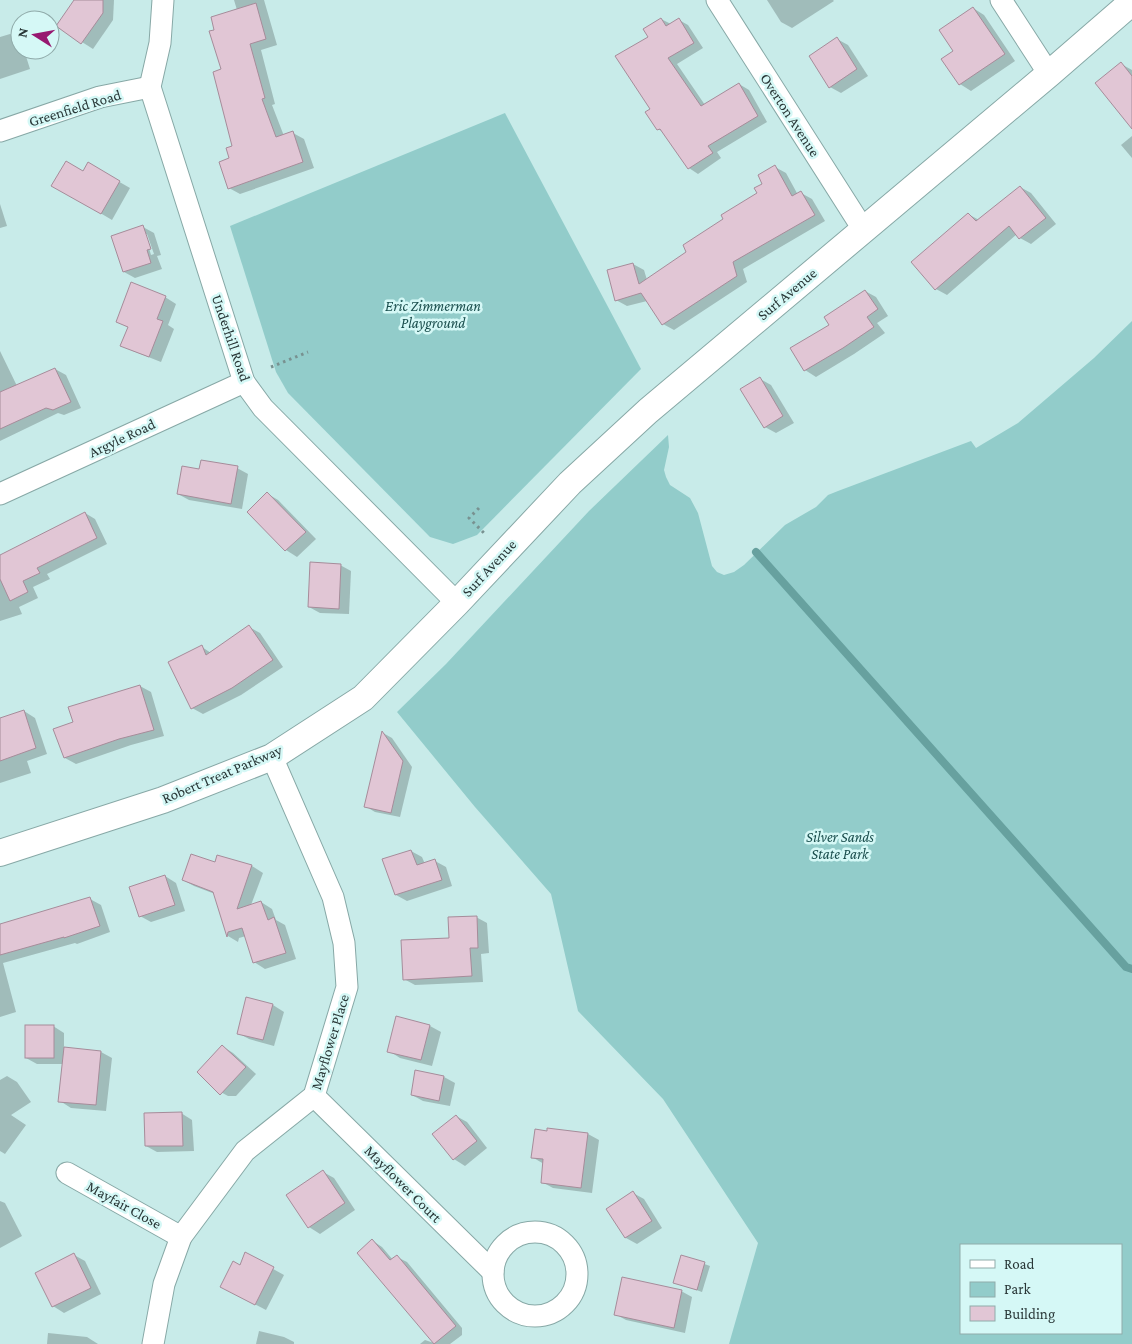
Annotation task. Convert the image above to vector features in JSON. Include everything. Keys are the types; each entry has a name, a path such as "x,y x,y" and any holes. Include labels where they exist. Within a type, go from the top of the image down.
{"street":[{"path":"150,87 160,43 164,0"},
{"name":"Overton Avenue","path":"716,0 863,229"},
{"path":"1001,0 1049,74"},
{"name":"Surf Avenue","path":"457,603 570,483 648,411 1132,2"},
{"name":"Greenfield Road","path":"0,131 100,98 150,87"},
{"name":"Underhill Road","path":"150,87 244,382 263,408 457,603"},
{"name":"Argyle Road","path":"0,494 244,382"},
{"name":"Robert Treat Parkway","path":"0,853 163,800 272,757 363,698 457,603"},
{"name":"Mayflower Place","path":"154,1344 164,1284 181,1237 244,1151 314,1096 347,987 344,943 332,897 272,757"},
{"name":"Mayflower Court","path":"314,1096 493,1272"},
{"name":"Mayfair Close","path":"67,1173 181,1237"}],"path":[{"path":"270,368 308,352"},
{"path":"479,508 469,518 488,536"}],"green space":[{"name":"Eric Zimmerman Playground","path":"505,113 641,369 477,535 453,544 430,537 288,393 276,372 230,226"},
{"name":"Silver Sands State Park","path":"1132,321 1132,1344 729,1344 758,1243 663,1099 578,1011 551,894 475,807 397,712 446,664 589,511 668,435 669,447 664,470 666,477 670,485 690,498 698,513 712,566 717,572 724,575 734,572 744,565 785,525 816,507 828,495 971,441 976,448 1018,423 1094,358"}],"building":[{"path":"74,0 103,0 103,13 81,44 60,29 60,20"},
{"path":"256,3 266,39 250,44 265,98 262,99 276,137 293,131 303,162 228,189 219,162 229,158 226,148 232,146 213,72 221,69 209,31 214,30 211,17"},
{"path":"973,7 1005,54 959,85 941,59 953,51 939,30"},
{"path":"661,18 666,26 679,18 694,43 668,58 701,106 739,83 758,116 708,146 713,153 688,169 660,129 657,130 645,112 650,109 615,56 648,37 643,29"},
{"path":"837,37 857,69 829,88 809,56"},
{"path":"1121,62 1132,76 1132,129 1095,83"},
{"path":"66,161 83,171 88,162 120,181 101,214 51,186"},
{"path":"775,165 792,196 801,191 815,215 733,262 737,276 662,325 641,293 615,301 607,270 633,263 639,284 686,252 683,245 723,219 721,215 757,193 754,188 762,184 758,175"},
{"path":"1020,186 1046,218 1019,239 1009,226 935,290 911,262 968,213 976,221"},
{"path":"143,225 151,249 147,250 151,263 123,272 111,236"},
{"path":"131,282 166,296 157,319 163,321 149,357 120,346 128,327 116,322"},
{"path":"865,290 878,309 867,317 874,327 804,371 790,348 829,325 824,317"},
{"path":"55,368 71,402 53,410 46,408 0,429 0,392"},
{"path":"760,377 783,416 764,428 740,389"},
{"path":"201,460 238,466 231,504 177,494 182,466 199,469"},
{"path":"267,492 306,532 285,551 247,512"},
{"path":"85,512 97,538 37,568 40,573 23,581 28,592 10,601 0,579 0,555"},
{"path":"310,562 341,564 339,609 308,607"},
{"path":"249,625 273,660 232,688 191,709 168,662 202,645 206,655"},
{"path":"140,685 154,730 119,739 64,758 53,729 73,722 68,707"},
{"path":"24,710 36,748 0,761 0,718"},
{"path":"382,731 403,761 391,813 364,807"},
{"path":"411,850 417,865 435,859 442,880 395,895 382,859"},
{"path":"191,854 215,862 217,855 252,865 237,909 261,901 268,920 274,917 286,953 253,963 242,928 228,932 227,937 213,892 182,880"},
{"path":"165,875 175,905 139,917 129,887"},
{"path":"90,897 100,926 0,955 0,924"},
{"path":"477,916 478,948 470,948 472,976 403,980 401,940 449,938 448,917"},
{"path":"246,997 273,1004 263,1040 237,1034"},
{"path":"396,1016 430,1025 421,1060 387,1052"},
{"path":"25,1025 54,1025 54,1058 25,1058"},
{"path":"222,1045 246,1067 220,1095 197,1072"},
{"path":"64,1047 101,1051 96,1105 58,1102"},
{"path":"415,1070 444,1076 439,1101 411,1095"},
{"path":"182,1112 183,1146 145,1146 144,1113"},
{"path":"456,1115 477,1141 453,1160 432,1134"},
{"path":"547,1128 588,1133 581,1188 541,1183 543,1159 531,1158 535,1129 547,1131"},
{"path":"323,1170 345,1203 308,1228 286,1195"},
{"path":"633,1191 652,1221 625,1238 606,1209"},
{"path":"372,1239 390,1260 397,1255 456,1326 434,1344 357,1253"},
{"path":"245,1252 274,1267 255,1305 220,1287 233,1261 240,1265"},
{"path":"74,1253 91,1288 52,1307 35,1273"},
{"path":"681,1255 705,1262 697,1290 673,1283"},
{"path":"622,1277 682,1290 674,1328 614,1315"}],"waterway":[{"path":"756,552 1126,967 1132,969"}]}
